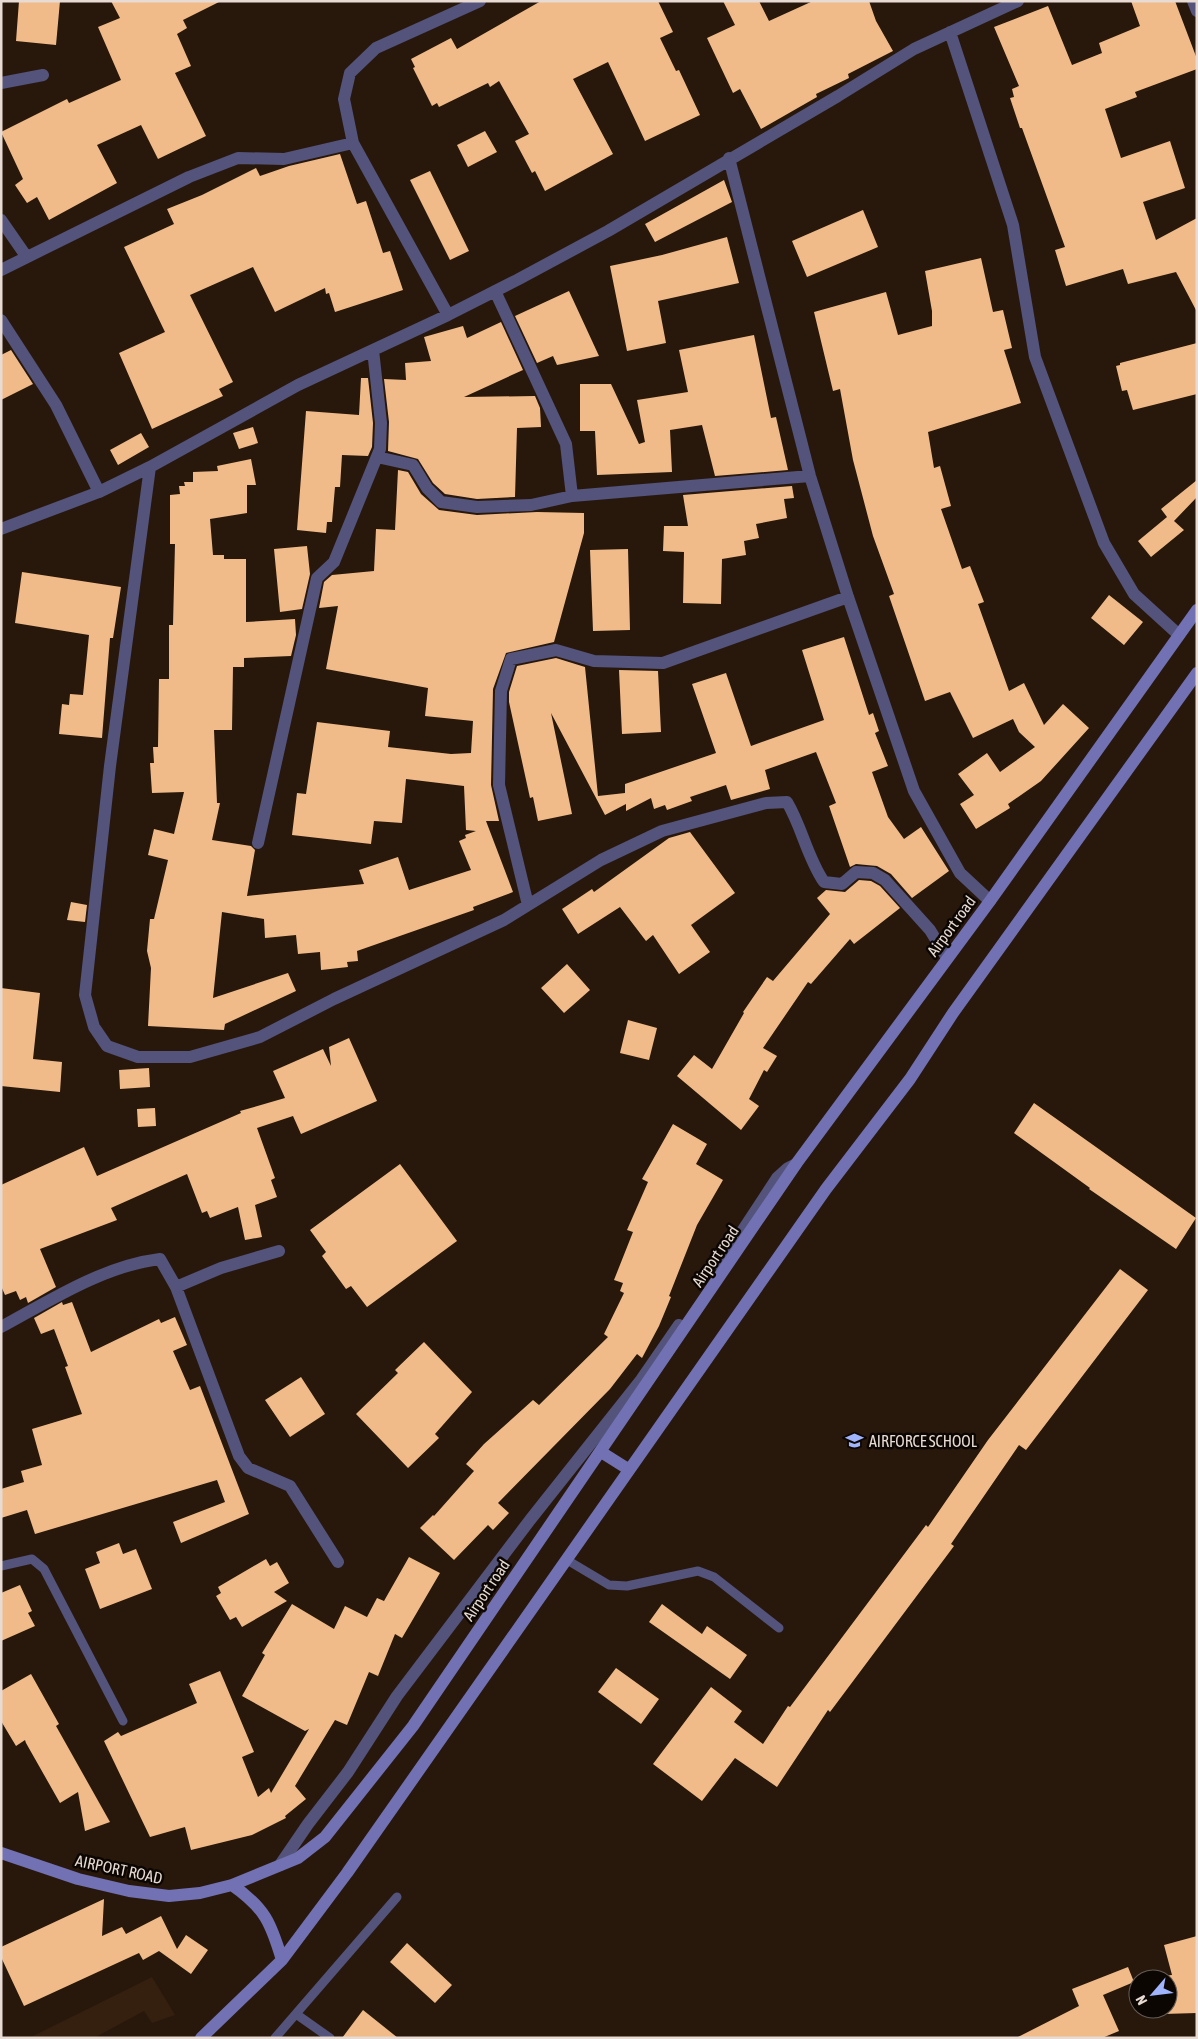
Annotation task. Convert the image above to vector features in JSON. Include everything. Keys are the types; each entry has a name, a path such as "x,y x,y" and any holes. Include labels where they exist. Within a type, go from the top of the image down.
{"main road":[{"name":"Airport road","path":"232,1885 298,1858 325,1837 413,1726 796,1164 990,901 1197,610"},
{"path":"201,2038 282,1960 347,1873 567,1560 628,1469 826,1189 910,1078 953,1013 1197,673"},
{"path":"601,1452 628,1469"},
{"name":"AIRPORT ROAD","path":"1,1853 78,1878 129,1891 169,1896 200,1893 232,1885"},
{"path":"232,1885 252,1899 263,1913 274,1931 282,1960"}],"street":[{"path":"448,315 353,143 344,99 350,73 376,48 480,1"},
{"path":"1,529 99,492 150,467 298,385 495,291 608,231 729,158 838,96 914,49 1018,1"},
{"path":"1193,1 1197,11"},
{"path":"950,32 1013,225 1035,357 1104,543 1134,594 1179,635"},
{"path":"1,84 43,75"},
{"path":"1,270 189,177 238,158 284,160 353,143"},
{"path":"729,158 810,476 848,597 914,791 960,873 990,901"},
{"path":"1,220 26,256"},
{"path":"495,291 566,444 572,496"},
{"path":"1,320 56,405 99,492"},
{"path":"258,843 317,578 334,562 380,449 381,423 373,350"},
{"path":"377,457 413,465 427,488 441,502 477,507 531,505 572,496 810,476"},
{"path":"150,467 110,766 85,994 94,1027 107,1046 138,1057 190,1057 260,1037 334,999 504,920 601,860 662,831 766,803 787,802 797,818 813,866 824,882 842,884 856,872 873,873 879,876 930,930 947,958"},
{"path":"528,905 499,785 501,691 511,659 556,650 594,661 663,663 848,597"},
{"path":"280,1865 308,1824 348,1772 397,1696 530,1520 641,1380 777,1178 788,1168 796,1164"},
{"path":"176,1287 221,1268 279,1251"},
{"path":"1,1327 86,1281 142,1261 160,1258 176,1287 239,1456 248,1468 290,1486 338,1562"}],"lane":[{"path":"1,1566 32,1559 44,1569 123,1721"},
{"path":"567,1560 610,1584 627,1586 698,1572 714,1577 779,1628"},
{"path":"275,2038 397,1897"},
{"path":"296,2014 330,2038"}],"shaded area":[{"path":"152,1977 175,2015 152,2023 144,2011 94,2038 29,2038"}],"building":[{"path":"19,1 60,1 56,45 16,41"},
{"path":"111,1 221,1 183,20 187,28 177,34 191,66 175,73 206,136 158,159 141,125 97,145 117,183 49,220 37,197 27,203 15,185 23,179 1,132 67,99 69,103 121,80 98,27 120,18"},
{"path":"541,1 658,1 673,32 660,38 676,71 679,70 700,115 645,141 608,62 573,79 613,154 545,191 535,171 532,173 515,141 529,134 499,81 490,87 488,83 439,107 437,103 432,106 413,68 415,67 411,59 451,38 457,49"},
{"path":"723,1 759,1 769,21 813,1 869,1 876,21 893,51 848,74 849,78 816,94 817,97 761,129 740,89 733,93 707,38 735,25"},
{"path":"1131,1 1175,1 1197,59 1197,69 1135,92 1137,97 1105,109 1121,158 1170,141 1185,188 1143,202 1156,240 1197,218 1197,312 1176,272 1128,284 1123,269 1066,286 1055,250 1065,247 1010,98 1014,97 1012,89 1019,86 994,27 1048,6 1072,65 1102,53 1099,43 1140,26"},
{"path":"485,131 497,152 468,167 457,145"},
{"path":"340,154 357,204 366,201 383,253 390,251 403,290 335,312 329,293 326,294 325,288 275,312 253,267 190,295 233,382 219,389 223,396 152,429 119,353 165,332 124,247 174,224 167,209 202,195 256,168 260,176 289,166"},
{"path":"430,171 469,251 450,260 410,180"},
{"path":"724,180 732,202 655,242 645,224"},
{"path":"863,210 878,247 807,277 792,241"},
{"path":"727,237 739,283 658,301 666,343 627,351 610,266 662,255"},
{"path":"981,258 993,312 1003,310 1012,348 1004,350 1021,403 928,432 934,468 940,466 951,506 941,509 962,569 970,566 984,602 978,604 1009,691 1024,683 1044,725 1063,704 1089,728 1041,781 1008,804 1010,808 976,829 960,804 974,795 958,774 987,753 1000,772 1035,747 1019,732 1013,719 973,738 950,692 925,701 889,596 894,594 873,536 853,460 840,389 833,391 814,312 886,292 898,335 932,326 932,311 925,271"},
{"path":"569,291 599,356 557,365 553,356 537,363 515,316"},
{"path":"501,322 523,370 464,397 535,396 540,408 541,427 517,428 515,497 477,499 445,494 433,483 418,459 388,451 389,422 384,379 406,380 405,363 431,361 424,337 463,326 467,338"},
{"path":"754,335 771,418 776,417 788,470 715,476 702,425 670,430 672,472 597,475 595,431 580,431 580,384 611,384 639,444 645,442 637,400 688,392 679,350"},
{"path":"1197,343 1197,394 1133,410 1127,390 1122,391 1116,366 1120,365 1120,363"},
{"path":"11,350 33,384 1,400 1,355"},
{"path":"361,378 368,378 373,423 372,447 368,456 342,455 340,487 335,487 332,522 327,522 326,533 297,530 306,411 359,415"},
{"path":"253,427 258,443 239,449 233,433"},
{"path":"141,433 149,447 118,465 110,450"},
{"path":"251,459 256,485 247,485 247,513 210,519 213,555 224,555 224,559 246,559 246,622 295,619 296,635 291,656 244,658 244,667 233,667 232,730 214,730 217,803 220,803 212,840 251,846 255,850 247,896 364,884 359,870 398,857 409,890 471,870 459,841 466,838 465,835 476,831 466,830 464,786 406,779 402,823 374,821 371,844 292,835 297,793 306,794 317,722 390,731 388,747 451,754 471,753 473,721 425,716 428,688 326,669 338,606 319,608 324,582 332,575 374,571 376,529 395,530 398,470 408,472 421,494 439,510 477,515 537,512 584,513 584,533 554,642 506,653 493,689 491,785 499,821 486,821 513,892 473,907 474,910 357,951 358,961 347,962 348,967 321,970 320,952 298,954 296,935 265,938 264,919 222,912 213,998 288,973 296,991 225,1024 224,1030 148,1026 151,968 147,951 150,919 154,919 168,860 148,855 154,829 174,834 184,792 152,793 150,763 154,763 153,747 158,747 159,679 169,679 169,625 173,625 175,544 170,544 170,495 180,494 179,486 185,486 184,482 193,482 193,472 218,471 217,466"},
{"path":"1197,480 1197,497 1174,521 1184,530 1151,557 1138,541 1167,517 1161,509"},
{"path":"792,486 794,498 784,499 787,518 756,524 759,538 744,541 746,555 722,559 721,604 683,603 684,552 663,551 664,526 688,526 683,495"},
{"path":"307,546 310,574 302,609 280,612 274,549"},
{"path":"628,549 630,630 593,631 590,550"},
{"path":"22,572 121,587 113,638 110,638 102,738 59,734 62,704 69,705 70,694 83,695 89,635 15,623"},
{"path":"1109,595 1143,622 1124,645 1091,618"},
{"path":"844,637 869,715 873,713 879,731 875,733 888,766 872,772 888,817 904,839 921,827 949,871 912,898 891,874 877,866 856,864 850,867 829,806 836,803 816,752 765,770 770,789 731,800 726,785 690,797 692,801 667,810 665,805 654,809 651,798 626,811 626,804 605,815 551,713 572,814 538,821 533,797 530,798 509,702 509,692 517,666 556,658 585,667 598,796 625,793 625,784 716,753 692,684 726,673 751,746 824,720 802,650"},
{"path":"619,670 658,671 661,732 622,734"},
{"path":"690,832 735,893 691,925 710,952 679,974 653,935 646,941 620,907 578,934 562,909 592,889 594,892 669,838"},
{"path":"859,880 871,881 880,886 900,908 854,944 850,939 811,984 808,982 763,1048 777,1056 767,1072 764,1070 749,1099 759,1106 741,1130 677,1076 694,1055 712,1069 743,1012 767,977 773,981 830,914 817,898 826,890 845,892"},
{"path":"71,902 87,905 85,922 67,920"},
{"path":"567,964 590,990 564,1013 541,988"},
{"path":"1,988 40,993 33,1059 62,1062 60,1092 1,1086"},
{"path":"628,1020 657,1028 649,1060 620,1053"},
{"path":"349,1038 377,1101 301,1134 293,1116 257,1128 275,1178 271,1180 277,1197 255,1205 262,1237 245,1240 238,1207 210,1218 207,1211 202,1213 187,1174 111,1208 117,1220 40,1249 56,1287 28,1303 26,1297 20,1300 16,1291 5,1295 1,1286 1,1185 84,1147 97,1176 241,1113 240,1111 285,1098 273,1071 323,1049 331,1066 329,1047"},
{"path":"149,1068 150,1087 120,1089 119,1070"},
{"path":"1034,1103 1196,1218 1176,1249 1089,1189 1014,1133"},
{"path":"155,1108 156,1126 138,1127 137,1109"},
{"path":"673,1124 707,1144 696,1164 723,1180 697,1225 659,1326 642,1358 637,1354 610,1389 498,1503 509,1513 493,1530 488,1525 454,1560 420,1528 434,1516 474,1471 466,1464 484,1444 533,1400 539,1405 608,1337 604,1334 624,1293 620,1291 623,1283 614,1280 633,1232 627,1230 648,1182 642,1179"},
{"path":"400,1164 457,1241 367,1307 351,1286 346,1289 322,1256 326,1252 310,1230"},
{"path":"1120,1269 1148,1290 1026,1450 1019,1445 951,1544 954,1546 830,1712 828,1710 777,1787 735,1758 702,1801 653,1764 711,1687 742,1711 734,1722 763,1744 788,1706 790,1707 926,1525 928,1527 988,1440"},
{"path":"62,1302 63,1305 72,1302 91,1352 159,1319 161,1323 175,1317 187,1345 173,1351 190,1390 200,1386 249,1514 181,1543 173,1522 225,1502 217,1480 35,1534 27,1510 1,1518 1,1489 24,1482 21,1471 42,1465 32,1429 82,1414 65,1367 68,1366 54,1329 41,1334 34,1318"},
{"path":"424,1342 472,1392 435,1434 439,1438 408,1468 356,1414 398,1373 395,1370"},
{"path":"301,1377 325,1414 290,1437 265,1400"},
{"path":"119,1543 123,1554 136,1549 152,1589 100,1609 85,1569 100,1563 96,1552"},
{"path":"409,1557 440,1573 402,1638 395,1634 378,1676 369,1672 347,1725 335,1720 295,1786 306,1799 285,1816 286,1818 252,1835 191,1850 185,1827 150,1837 104,1741 118,1732 121,1736 197,1703 189,1684 220,1671 254,1752 242,1757 258,1797 269,1788 271,1793 309,1729 305,1731 242,1696 265,1655 262,1653 292,1604 334,1629 345,1606 367,1617 377,1598 384,1601"},
{"path":"266,1559 270,1566 277,1562 289,1583 274,1592 287,1601 242,1627 236,1617 230,1620 216,1596 221,1593 218,1587"},
{"path":"20,1585 32,1611 28,1613 35,1626 1,1641 1,1593"},
{"path":"662,1604 702,1634 707,1626 747,1655 730,1679 649,1622"},
{"path":"616,1668 659,1699 641,1724 598,1692"},
{"path":"31,1674 59,1724 56,1726 110,1822 85,1831 78,1792 60,1803 25,1740 16,1746 1,1721 1,1691"},
{"path":"104,1899 102,1936 122,1927 126,1934 161,1916 177,1949 186,1935 208,1950 191,1974 159,1951 143,1960 139,1953 24,2006 1,1957 1,1947"},
{"path":"1197,1936 1197,2013 1178,2014 1178,1969 1170,1969 1164,1945"},
{"path":"407,1943 452,1985 435,2003 390,1962"},
{"path":"1128,1967 1128,1985 1103,1995 1119,2031 1102,2038 1016,2038 1079,2006 1072,1989"},
{"path":"363,2010 398,2038 342,2038"}],"place":[{"name":"AIRFORCE SCHOOL","path":"855,1441"}]}
